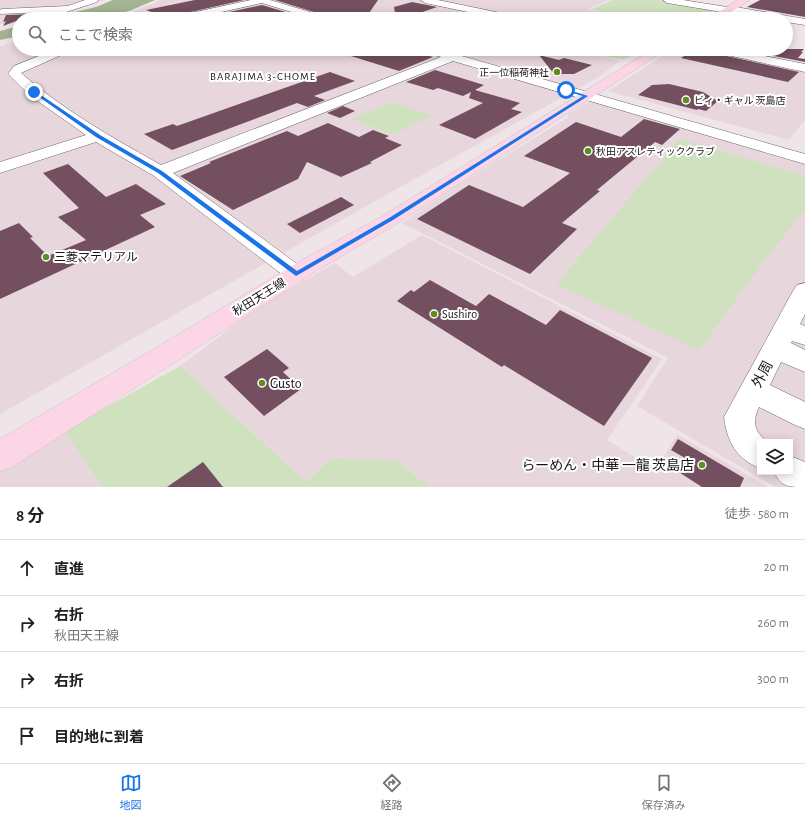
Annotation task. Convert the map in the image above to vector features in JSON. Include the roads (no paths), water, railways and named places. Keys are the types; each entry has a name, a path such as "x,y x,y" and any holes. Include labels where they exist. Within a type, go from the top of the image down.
{"main road":[{"path":"725,12 745,0"},
{"name":"秋田天王線","path":"0,456 296,274 391,219 650,56"}],"street":[{"path":"57,12 94,0"},
{"path":"208,12 262,0 301,12"},
{"path":"425,0 480,12"},
{"path":"667,0 742,12"},
{"path":"457,12 466,9 477,1"},
{"path":"2,13 62,7 67,9"},
{"path":"800,21 805,12"},
{"path":"49,56 18,69 14,74 34,92 98,136 160,172 296,274"},
{"path":"448,56 805,159"},
{"path":"765,56 805,68"},
{"path":"160,172 451,57"},
{"path":"0,168 98,136"},
{"name":"外周","path":"757,452 752,450 741,430 739,417 753,390 789,337 803,298"},
{"path":"789,337 805,362"},
{"path":"753,390 805,416"},
{"path":"793,473 805,480"}],"place":[{"name":"正一位稲荷神社","path":"557,72"},
{"name":"ビィ・ギャル 茨島店","path":"686,100"},
{"name":"秋田アスレティッククラブ","path":"588,151"},
{"name":"三菱マテリアル","path":"46,257"},
{"name":"Sushiro","path":"434,314"},
{"name":"Gusto","path":"262,383"},
{"name":"らーめん・中華 一龍 茨島店","path":"702,465"}],"district":[{"name":"BARAJIMA 3-CHOME","path":"263,76"}]}
